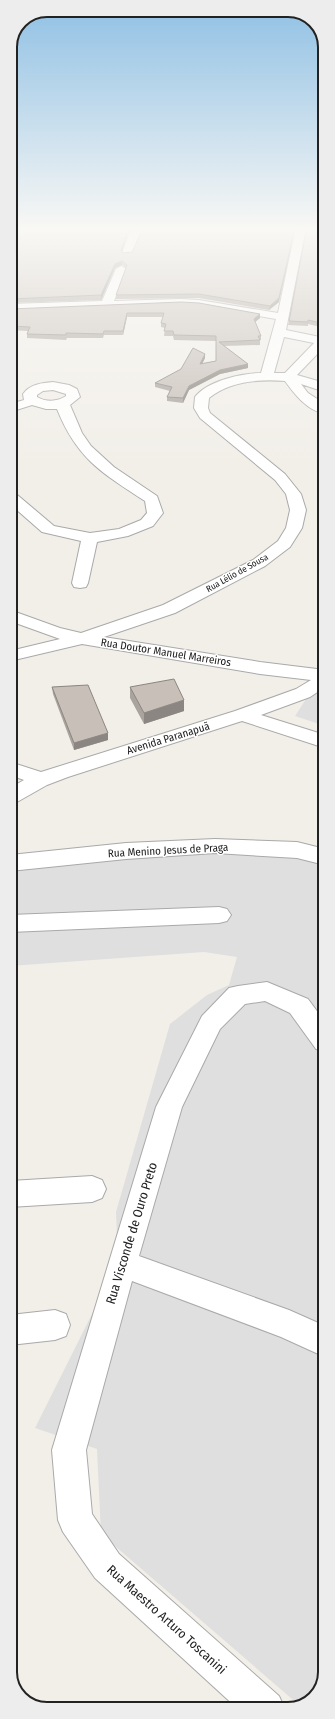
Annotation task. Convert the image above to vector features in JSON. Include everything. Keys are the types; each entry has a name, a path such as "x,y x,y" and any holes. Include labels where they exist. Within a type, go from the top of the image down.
{"street":[{"path":"17,308 29,307"},
{"path":"224,307 283,317"},
{"path":"267,376 285,307"},
{"path":"279,332 318,339"},
{"path":"318,346 289,377 303,396 318,406"},
{"name":"Rua Lélio de Sousa","path":"17,654 82,639 169,609 258,563 284,544 294,528 298,510 293,494 280,476 205,415 201,408 202,397 216,387 237,380 267,376 289,377 318,386"},
{"path":"17,406 33,402 43,404 62,403 70,399 73,394 69,389 59,386 41,388 32,392 29,397 33,402"},
{"path":"17,502 48,529 65,534 90,538 122,534 147,523 155,513 152,499 103,466 85,448 70,423 62,403"},
{"path":"80,583 90,538"},
{"name":"Rua Doutor Manuel Marreiros","path":"17,618 54,632 82,639 318,677"},
{"name":"Avenida Paranapuã","path":"17,793 40,780 140,746 242,715 303,693 318,683"},
{"path":"303,693 318,698"},
{"path":"242,715 318,740"},
{"path":"17,771 40,780"},
{"name":"Rua Menino Jesus de Praga","path":"17,862 126,851 215,846 297,850 318,855"},
{"path":"17,924 219,915"},
{"name":"Rua Visconde de Ouro Preto","path":"68,1450 169,1107 211,1023 238,995 267,991 299,1006 318,1032"},
{"path":"17,1194 92,1189"},
{"path":"122,1264 289,1325 318,1339"},
{"path":"17,1329 55,1325"},
{"name":"Rua Maestro Arturo Toscanini","path":"68,1450 75,1520 107,1566 258,1702"}],"shaded area":[{"path":"318,693 318,724 295,716 308,696"},
{"path":"261,851 318,860 318,1672 316,1683 311,1692 303,1698 295,1701 101,1534 97,1449 35,1428 118,1262 116,1212 170,1024 207,995 229,985 237,957 204,952 17,965 17,868 167,853"}],"building":[{"path":"53,307 222,307 260,314 254,319 261,336 258,336 260,340 219,342 248,364 220,370 189,386 183,398 167,397 172,387 155,383 181,369 193,348 205,354 200,364 216,361 216,336 174,335 173,331 164,331 166,324 161,323 164,313 127,313 123,331 104,331 103,334 27,334 30,327 17,326 17,309"},
{"path":"292,307 318,307 318,322 308,320 308,322 289,321"},
{"path":"174,679 184,700 144,713 130,687"},
{"path":"88,685 108,733 74,743 52,687"}]}
